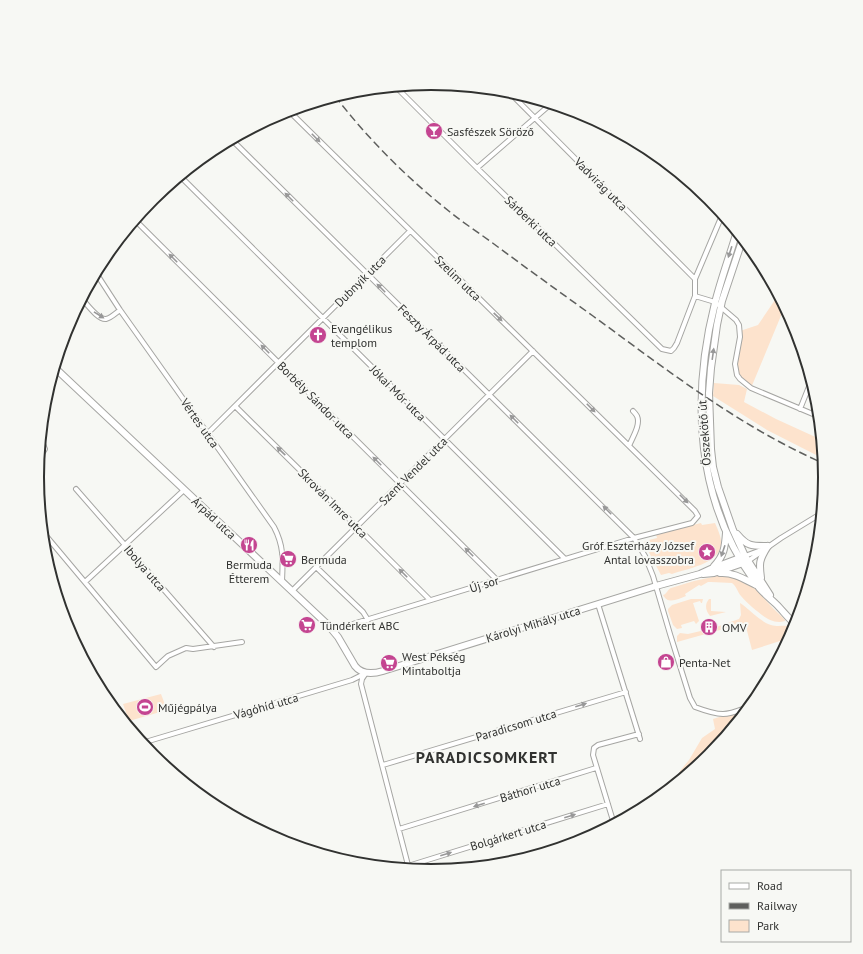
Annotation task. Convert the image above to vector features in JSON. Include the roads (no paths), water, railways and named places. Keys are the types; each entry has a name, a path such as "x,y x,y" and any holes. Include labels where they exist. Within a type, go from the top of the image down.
{"street":[{"name":"Sárberki utca","path":"400,91 476,168 662,349 671,351 674,348 694,296"},
{"name":"Vadvirág utca","path":"516,99 695,279"},
{"path":"476,168 547,107"},
{"name":"Szelim utca","path":"293,115 695,511 698,516"},
{"name":"Feszty Árpád utca","path":"235,143 634,538 650,567 690,698 695,707 723,714 742,709"},
{"name":"Jókai Mór utca","path":"184,180 565,559"},
{"path":"720,219 695,279 694,296 715,302 736,320 739,325 740,337 735,364 737,375 740,380 751,388 814,415"},
{"name":"Borbély Sándor utca","path":"139,224 497,580"},
{"name":"Dubnyik utca","path":"208,433 410,231"},
{"name":"Összekötő út","path":"735,237 715,302 710,327 703,374 702,427 705,460 713,498 744,560 760,584"},
{"name":"Összekötő út","path":"730,531 713,467 709,409 713,353 720,307 741,244"},
{"name":"Vértes utca","path":"99,278 120,310 274,527 282,545 282,581"},
{"path":"86,303 94,312 106,319 120,310"},
{"name":"Szent Vendel utca","path":"292,591 533,351"},
{"name":"Árpád utca","path":"59,372 333,630 358,670 366,673"},
{"path":"800,409 809,387"},
{"name":"Skrován Imre utca","path":"234,406 289,458 430,600"},
{"path":"629,446 638,426 637,416 633,411"},
{"name":"Ibolya utca","path":"76,489 214,647"},
{"path":"85,582 184,490"},
{"path":"744,560 817,515"},
{"name":"Új sor","path":"333,630 634,538 692,523 698,516"},
{"path":"768,546 749,545 730,531 722,556 713,570 740,576 760,584 791,621"},
{"path":"49,539 156,667 168,656 186,648 193,649 214,647 242,642"},
{"path":"760,584 760,561 768,546"},
{"name":"Károlyi Mihály utca","path":"366,673 383,671 744,560"},
{"path":"316,567 363,612 368,620"},
{"path":"598,604 640,739"},
{"path":"366,673 361,684 408,864"},
{"name":"Vágóhíd utca","path":"148,741 352,680 366,673"},
{"name":"Paradicsom utca","path":"383,765 626,692"},
{"path":"613,820 592,751 598,745 639,734"},
{"name":"Báthori utca","path":"400,829 596,768"},
{"name":"Bolgárkert utca","path":"421,864 608,804"}],"railway":[{"path":"339,101 375,143 403,172 456,216 649,357 705,396 763,433 818,461"}],"place":[{"name":"Sasfészek Söröző","path":"434,131"},
{"name":"Evangélikus templom","path":"318,335"},
{"name":"Bermuda Étterem","path":"249,545"},
{"name":"Gróf Eszterházy József Antal lovasszobra","path":"707,552"},
{"name":"Bermuda","path":"288,559"},
{"name":"Tündérkert ABC","path":"307,625"},
{"name":"OMV","path":"709,627"},
{"name":"Penta-Net","path":"666,662"},
{"name":"West Pékség Mintaboltja","path":"389,663"},
{"name":"Műjégpálya","path":"145,707"}],"district":[{"name":"PARADICSOMKERT","path":"487,757"}]}
